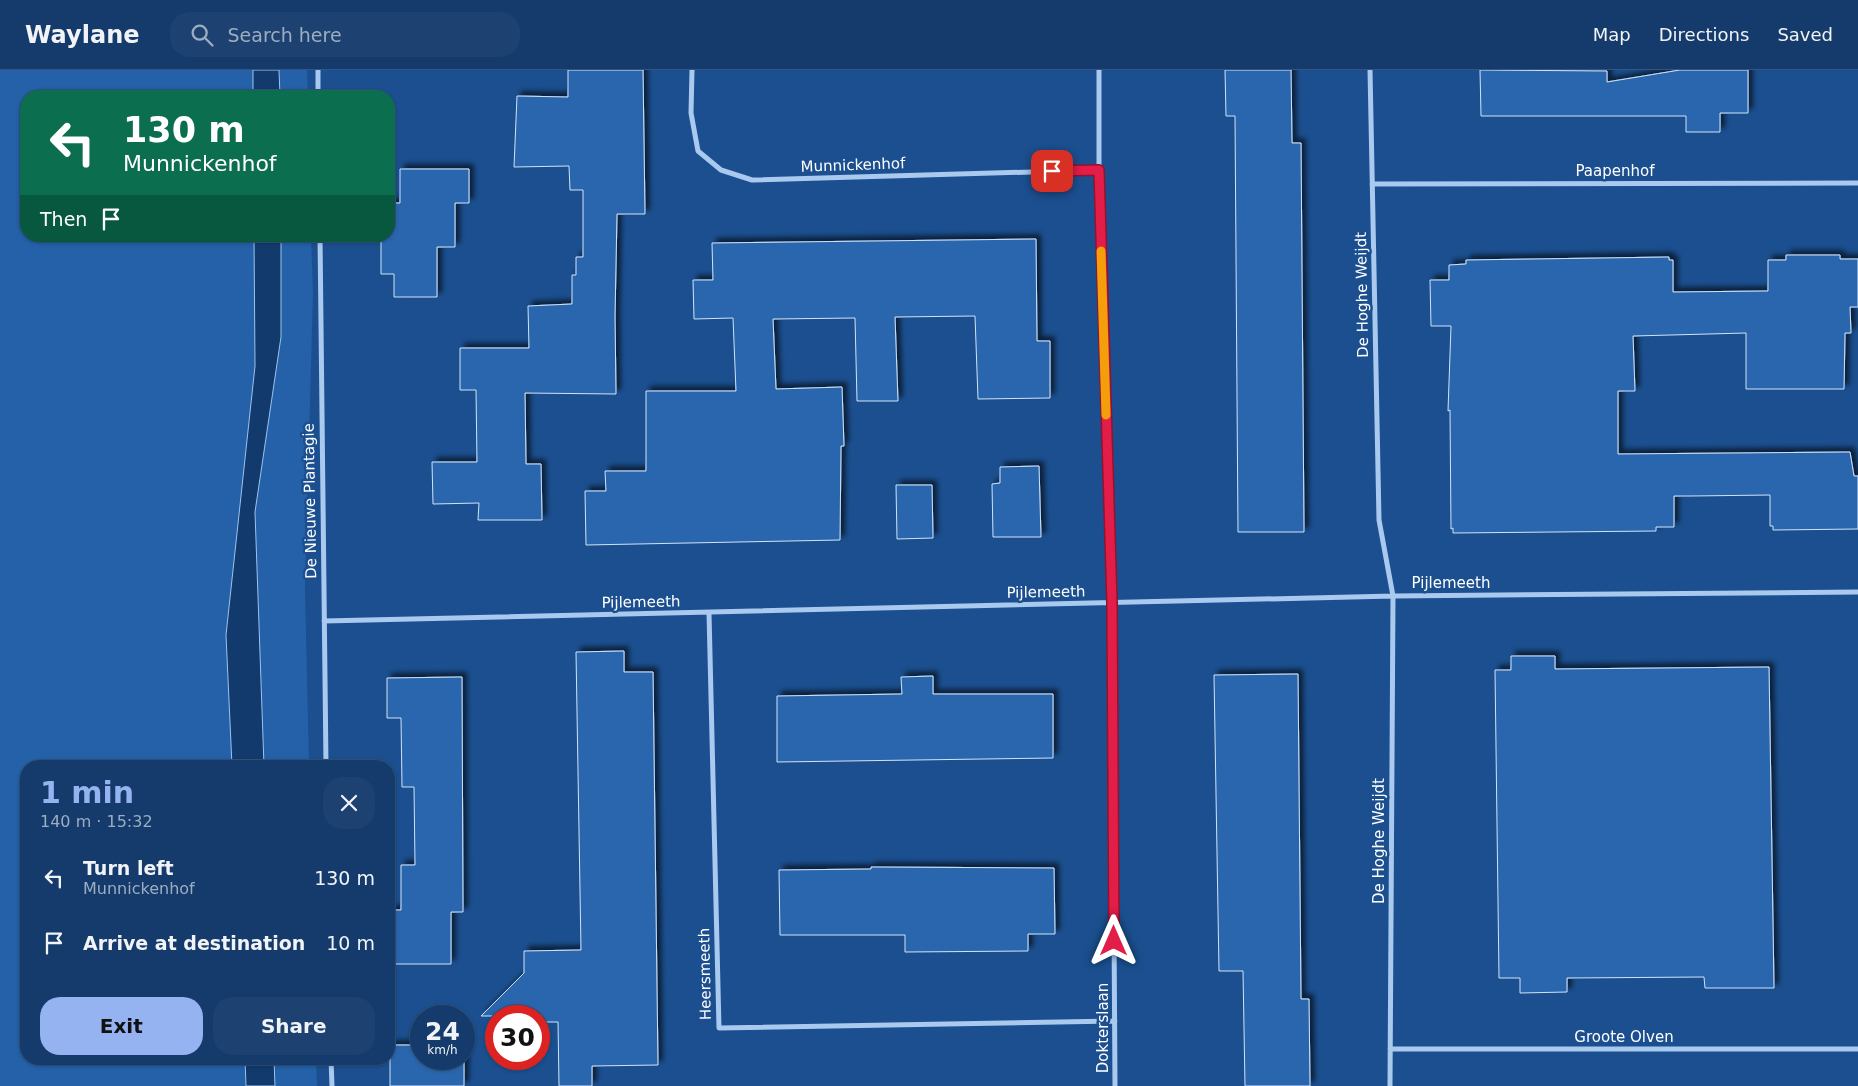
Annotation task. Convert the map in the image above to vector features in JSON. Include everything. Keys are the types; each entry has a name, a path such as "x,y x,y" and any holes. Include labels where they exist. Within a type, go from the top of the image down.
{"street":[{"path":"318,70 318,90"},
{"name":"Munnickenhof","path":"692,70 691,113 698,151 720,170 752,180 1099,170"},
{"name":"Dokterslaan","path":"1099,70 1099,170 1112,603 1116,1086"},
{"name":"De Hoghe Weijdt","path":"1370,70 1380,520 1393,596 1390,1086"},
{"name":"Paapenhof","path":"1372,184 1858,183"},
{"name":"De Nieuwe Plantagie","path":"320,242 326,760"},
{"name":"Pijlemeeth","path":"324,621 1393,596 1858,592"},
{"name":"Heersmeeth","path":"709,613 719,1028 1115,1021"},
{"name":"Groote Olven","path":"1390,1049 1858,1049"},
{"path":"331,1065 332,1086"}],"shaded area":[{"path":"0,70 253,70 253,90 20,90 20,242 254,242 255,366 226,635 232,760 20,760 20,1065 245,1065 246,1086 0,1086"},
{"path":"253,70 279,70 280,90 253,90"},
{"path":"279,70 307,70 308,90 280,90"},
{"path":"254,242 281,242 281,337 255,512 264,760 232,760 226,635 255,366"},
{"path":"281,242 311,242 313,292 305,589 309,760 264,760 255,512 281,337"},
{"path":"245,1065 274,1065 275,1086 246,1086"},
{"path":"274,1065 316,1065 317,1086 275,1086"}],"building":[{"path":"568,70 643,70 645,214 617,214 616,394 525,393 526,464 541,464 542,520 478,520 479,503 433,504 432,462 477,462 476,390 460,390 460,348 529,348 528,306 572,304 572,275 576,275 576,257 583,257 583,190 570,190 569,166 514,167 517,96 568,97"},
{"path":"1225,70 1291,70 1292,143 1301,143 1304,532 1238,532 1235,116 1226,116"},
{"path":"1480,70 1607,71 1607,82 1680,70 1748,70 1748,113 1720,113 1720,132 1686,132 1686,116 1481,116"},
{"path":"400,169 469,169 469,203 455,203 455,247 437,247 437,297 394,297 394,274 381,274 381,242 395,242 395,203 400,203"},
{"path":"1036,239 1037,341 1050,341 1050,398 978,399 975,316 895,317 898,401 857,401 855,318 773,319 776,389 842,387 844,446 841,446 840,540 586,545 585,491 606,491 605,471 646,471 646,391 736,391 733,318 694,319 693,280 713,280 712,243"},
{"path":"1786,255 1840,255 1840,259 1858,259 1858,307 1850,307 1851,333 1845,333 1844,389 1746,389 1746,333 1633,336 1635,391 1618,391 1618,454 1850,452 1854,476 1858,476 1858,529 1773,530 1773,526 1770,526 1770,495 1674,496 1674,527 1656,527 1656,531 1453,533 1453,528 1451,529 1450,410 1448,411 1451,326 1431,326 1430,280 1449,280 1449,265 1466,264 1466,260 1669,257 1669,260 1673,260 1673,292 1768,291 1768,260 1786,260"},
{"path":"1039,466 1041,537 993,537 992,484 1000,483 1000,467"},
{"path":"896,485 932,485 933,538 897,539"},
{"path":"624,651 624,672 653,672 658,1065 592,1066 592,1086 559,1086 558,1022 550,1022 550,1005 492,1005 524,973 524,951 581,950 576,652"},
{"path":"1511,656 1555,656 1555,669 1769,667 1774,988 1705,988 1704,977 1567,978 1567,992 1520,993 1520,978 1499,978 1495,670 1511,670"},
{"path":"1298,674 1301,999 1309,999 1310,1086 1245,1086 1243,971 1219,971 1214,675"},
{"path":"933,676 933,694 1053,694 1053,758 777,762 777,696 902,694 901,677"},
{"path":"462,677 463,912 451,912 451,964 395,964 395,910 401,910 401,865 415,865 414,787 402,787 401,718 387,718 387,678"},
{"path":"871,867 1054,868 1055,934 1028,934 1028,951 905,952 905,935 780,935 779,870 871,869"},
{"path":"395,1045 410,1045 410,1070 464,1070 464,1086 390,1086 390,1065 395,1065"}],"slow traffic":[{"path":"1101,251 1106,415"}],"route":[{"path":"1052,171 1099,170 1112,603 1114,941"}]}
